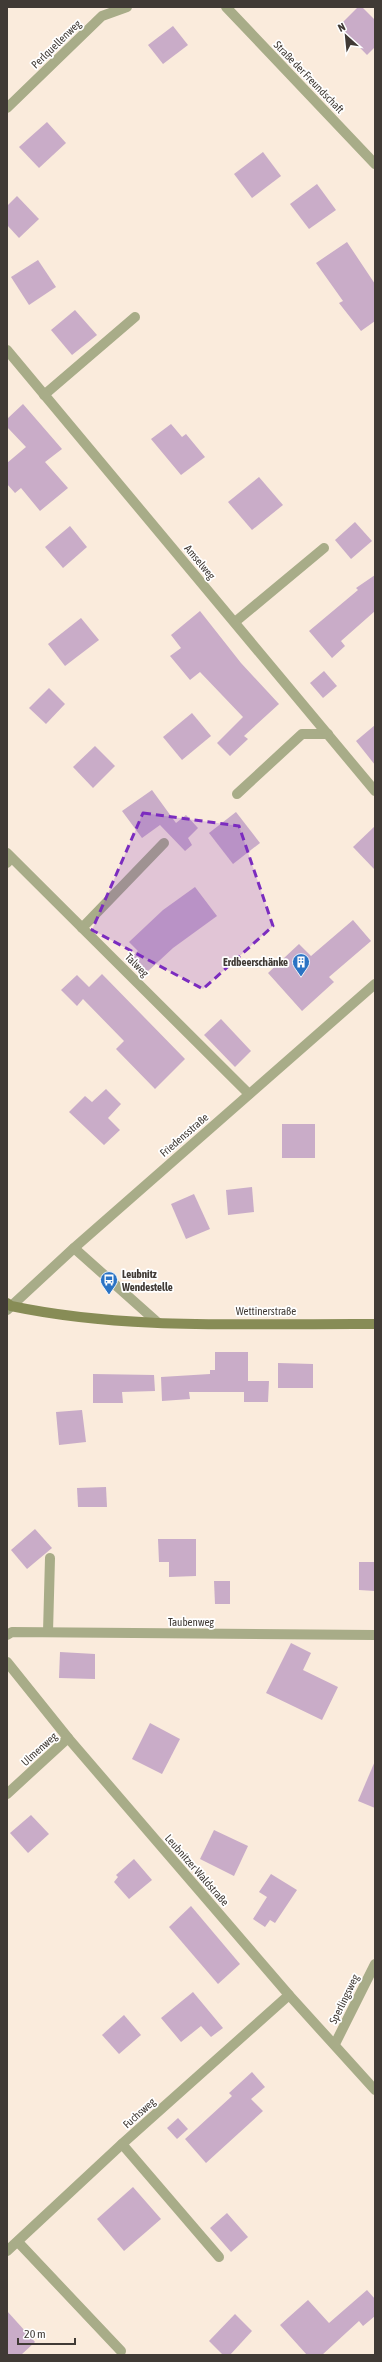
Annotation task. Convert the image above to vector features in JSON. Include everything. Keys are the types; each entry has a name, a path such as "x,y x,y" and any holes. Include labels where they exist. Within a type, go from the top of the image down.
{"street":[{"name":"Perlquellenweg","path":"7,108 102,16 127,7"},
{"name":"Straße der Freundschaft","path":"226,7 375,164"},
{"path":"44,395 135,318"},
{"name":"Amselweg","path":"7,350 375,790"},
{"path":"235,622 324,548"},
{"path":"238,794 302,734 328,734"},
{"path":"82,928 164,843"},
{"name":"Talweg","path":"8,858 82,928 249,1094"},
{"name":"Friedensstraße","path":"8,1306 375,984"},
{"path":"74,1248 157,1322"},
{"name":"Wettinerstraße","path":"8,1306 44,1313 97,1319 157,1322 375,1324"},
{"path":"48,1632 50,1558"},
{"name":"Taubenweg","path":"7,1635 12,1632 375,1635"},
{"name":"Leubnitzer Waldstraße","path":"7,1662 68,1738 289,1995 335,2044 375,2090"},
{"name":"Ulmenweg","path":"7,1794 68,1738"},
{"name":"Sperlingsweg","path":"335,2044 375,1964"},
{"name":"Fuchsweg","path":"7,2251 122,2144 289,1995"},
{"path":"122,2144 219,2257"},
{"path":"18,2242 121,2351"}],"highlighted area":[{"path":"143,813 239,826 273,926 203,989 92,930"}],"building":[{"path":"358,7 362,7 375,20 375,47 367,55 339,26"},
{"path":"173,26 188,45 163,64 148,45"},
{"path":"47,122 66,143 39,168 19,147"},
{"path":"263,152 281,176 252,198 234,174"},
{"path":"317,184 336,210 309,229 290,204"},
{"path":"17,196 39,219 19,238 7,225 7,206"},
{"path":"347,242 375,284 375,321 361,331 339,303 343,301 316,263"},
{"path":"38,260 56,287 29,305 11,277"},
{"path":"75,310 97,335 72,355 51,330"},
{"path":"23,404 62,449 45,462 68,488 40,511 21,488 15,493 7,484 7,463 26,447 7,427 7,419"},
{"path":"171,424 182,437 186,434 205,457 181,475 151,439"},
{"path":"259,477 283,505 252,530 228,502"},
{"path":"355,522 372,541 351,559 335,540"},
{"path":"70,526 87,547 63,568 45,547"},
{"path":"375,575 375,611 341,641 345,646 332,658 309,631 358,590 356,588"},
{"path":"200,611 241,663 279,704 244,736 248,739 230,756 217,743 243,717 200,672 190,680 170,656 181,648 171,635"},
{"path":"81,618 99,640 65,666 48,644"},
{"path":"324,671 337,686 323,698 310,683"},
{"path":"49,688 65,704 46,724 29,708"},
{"path":"192,713 211,736 182,760 163,737"},
{"path":"375,725 375,765 356,741"},
{"path":"95,746 115,766 93,788 73,767"},
{"path":"152,790 176,823 186,815 198,828 188,838 192,845 185,851 160,825 142,838 122,811"},
{"path":"236,812 260,843 233,864 209,833"},
{"path":"375,826 375,870 353,847"},
{"path":"195,887 217,916 173,948 146,973 131,957 138,951 129,942 163,910"},
{"path":"353,920 371,941 329,977 334,982 302,1011 268,973 299,944 311,956"},
{"path":"102,974 185,1059 155,1089 116,1049 124,1041 83,999 77,1006 61,990 77,975 89,987"},
{"path":"221,1019 251,1051 235,1067 204,1035"},
{"path":"106,1089 121,1104 108,1118 120,1130 104,1145 69,1112 85,1096 92,1102"},
{"path":"282,1124 315,1124 315,1158 282,1158"},
{"path":"252,1187 254,1212 228,1215 226,1190"},
{"path":"194,1194 210,1229 186,1239 171,1204"},
{"path":"215,1352 248,1352 248,1381 269,1381 268,1402 244,1402 244,1392 189,1392 190,1399 162,1401 161,1377 210,1374 210,1370 215,1370"},
{"path":"278,1363 313,1364 313,1388 278,1388"},
{"path":"93,1374 154,1375 155,1391 122,1392 123,1403 93,1403"},
{"path":"82,1410 86,1442 59,1445 56,1412"},
{"path":"106,1487 107,1507 78,1507 77,1488"},
{"path":"35,1529 52,1548 27,1569 11,1550"},
{"path":"158,1539 196,1539 196,1576 169,1577 169,1562 159,1562"},
{"path":"359,1562 375,1562 375,1591 359,1590"},
{"path":"214,1581 230,1581 230,1604 215,1604"},
{"path":"291,1643 311,1653 303,1670 338,1687 322,1720 266,1693"},
{"path":"60,1652 95,1654 95,1679 59,1678"},
{"path":"150,1723 180,1739 162,1774 132,1759"},
{"path":"375,1761 375,1808 358,1801"},
{"path":"31,1815 49,1834 28,1853 10,1833"},
{"path":"214,1830 248,1846 234,1876 200,1859"},
{"path":"134,1859 152,1880 129,1899 114,1882 118,1877 116,1875"},
{"path":"271,1874 297,1890 275,1923 270,1920 265,1927 253,1919 267,1897 259,1892"},
{"path":"191,1906 240,1964 218,1984 169,1927"},
{"path":"193,1992 223,2028 211,2037 201,2026 181,2042 161,2018"},
{"path":"124,2015 141,2035 119,2054 102,2035"},
{"path":"252,2072 265,2087 251,2099 263,2111 206,2163 185,2139 232,2096 229,2093"},
{"path":"178,2118 188,2129 177,2139 167,2128"},
{"path":"133,2187 161,2219 124,2251 97,2219"},
{"path":"227,2213 248,2237 231,2252 210,2228"},
{"path":"367,2290 375,2299 375,2316 363,2326 359,2321 322,2355 307,2355 280,2325 308,2300 329,2323"},
{"path":"7,2311 35,2342 21,2355 7,2355"},
{"path":"235,2314 252,2331 230,2355 223,2355 209,2341"}],"place":[{"name":"Erdbeerschänke","path":"301,977"},
{"name":"Leubnitz Wendestelle","path":"109,1295"}]}
